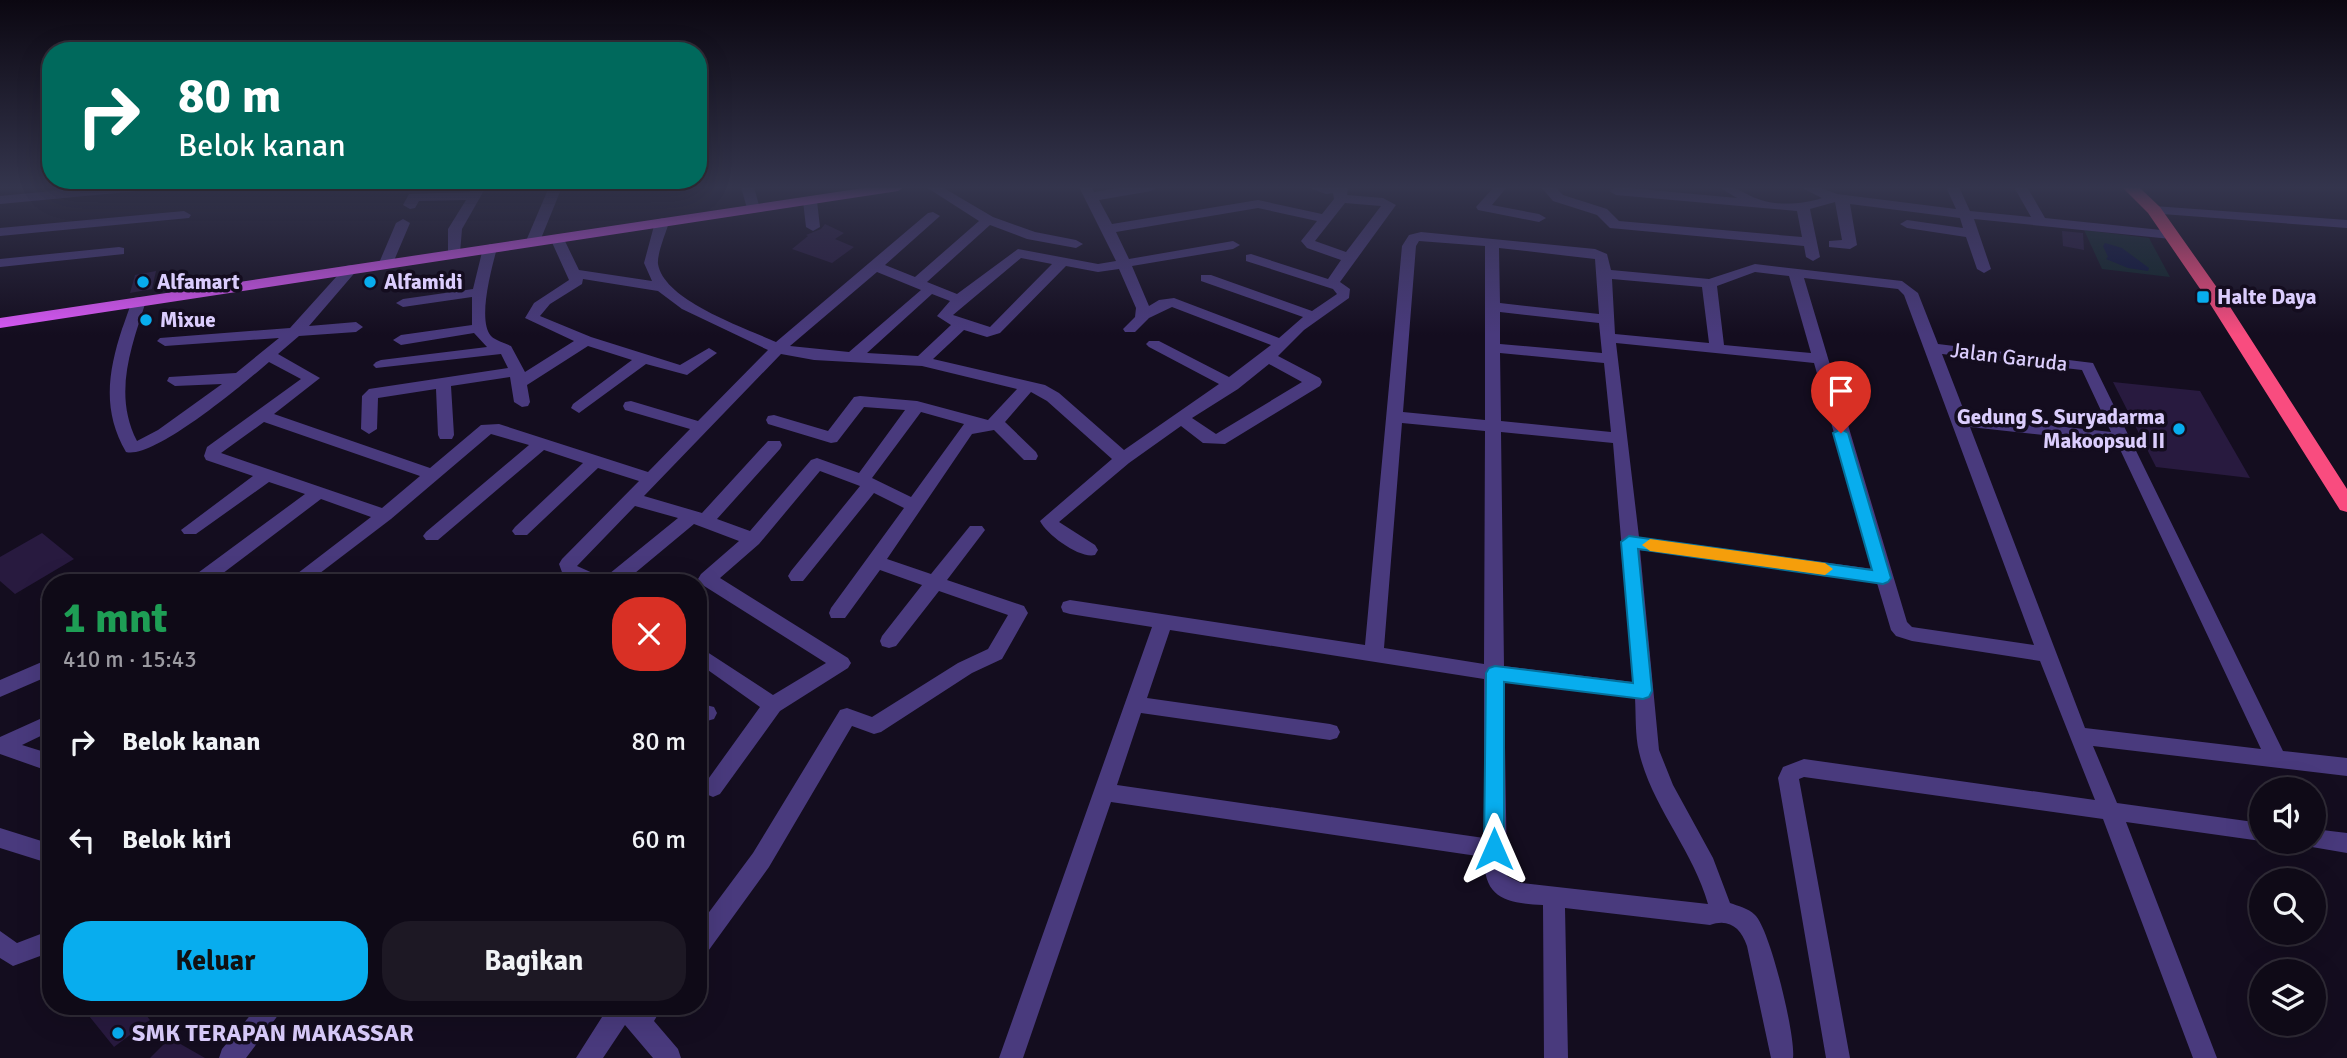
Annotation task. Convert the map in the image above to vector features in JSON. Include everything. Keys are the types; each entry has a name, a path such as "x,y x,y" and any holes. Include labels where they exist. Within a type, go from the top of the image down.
{"highway":[{"path":"2172,236 2342,489 2347,505"}],"main road":[{"path":"0,323 568,236"}],"street":[{"path":"386,263 397,236"},
{"path":"453,253 454,236"},
{"path":"534,241 536,236"},
{"path":"658,236 652,263 662,287"},
{"path":"583,574 568,566 701,427 778,349 909,236"},
{"path":"852,358 972,236"},
{"path":"1034,236 1076,244"},
{"path":"1111,236 1144,315"},
{"path":"1310,236 1309,243 1349,258"},
{"path":"1332,285 1365,236"},
{"path":"1374,654 1411,240 1420,236"},
{"path":"1425,236 1599,254 1602,257 1606,319 1652,761 1698,848 1718,900 1718,909"},
{"path":"1746,236 1810,242"},
{"path":"1809,236 1814,257"},
{"path":"1834,244 1850,245 1848,236"},
{"path":"1974,236 1984,269"},
{"path":"557,238 577,281 575,285 548,299 532,316 535,320 586,340 683,370 709,353"},
{"path":"1492,243 1495,877 1502,887 1554,896 1710,915 1718,909"},
{"path":"1062,262 995,330 987,331 961,324 944,316 1014,254 1024,253 1062,262 1087,268 1233,245"},
{"path":"490,248 479,292 480,328 486,340 506,349 518,376 522,402"},
{"path":"0,263 119,251"},
{"path":"1089,550 1049,521 1124,459 1231,385 1268,357 1313,316 1344,295 1343,289 1251,258"},
{"path":"875,266 959,300"},
{"path":"139,301 119,362 116,386 118,417 132,448 156,438 270,356 331,295 351,269"},
{"path":"1605,274 1709,283 1724,280 1749,269 1795,271 1902,285 1911,293 2078,736 2111,812 2206,1058"},
{"path":"1795,271 1898,625 1906,633 2048,654"},
{"path":"576,274 662,287 687,306 778,349 852,358 922,361 1028,386 1053,397 1124,459"},
{"path":"1206,278 1313,316"},
{"path":"1709,283 1717,349"},
{"path":"403,303 479,292"},
{"path":"1130,328 1144,315 1164,303 1174,302 1281,344"},
{"path":"1493,307 1606,319"},
{"path":"922,361 961,324"},
{"path":"165,341 356,327"},
{"path":"401,340 480,328"},
{"path":"1609,338 1819,359"},
{"path":"369,429 371,395 443,382 518,376 586,340"},
{"path":"1154,344 1231,385"},
{"path":"1492,348 1611,359"},
{"name":"Jalan Garuda","path":"1931,348 2088,366 2121,438"},
{"path":"381,365 506,349"},
{"path":"270,356 312,378 211,454 385,514"},
{"path":"1180,418 1209,439 1219,440 1314,382 1268,357"},
{"path":"579,408 644,358"},
{"path":"175,381 243,378"},
{"path":"443,382 446,435"},
{"path":"838,613 877,562 967,429 992,424 1028,386"},
{"path":"774,420 831,438 860,401 918,405 992,424 1030,456"},
{"path":"631,405 701,427"},
{"path":"797,576 867,483 918,405"},
{"path":"261,415 431,474"},
{"path":"1396,417 1620,438"},
{"path":"1959,421 2121,438 2277,760"},
{"path":"306,574 385,514 487,429 499,429 651,479"},
{"path":"432,536 541,443"},
{"path":"622,574 698,519 774,445"},
{"path":"521,531 595,461"},
{"path":"707,579 753,539 817,464 867,483 914,506"},
{"path":"190,530 267,475"},
{"path":"209,574 318,493"},
{"path":"632,499 753,539"},
{"path":"889,641 976,530"},
{"path":"1629,542 1883,578"},
{"path":"707,934 761,859 847,716 874,726 965,668 995,654 1019,613 877,562"},
{"path":"707,585 841,663 773,705 713,788"},
{"path":"1070,607 1163,624 1268,636 1495,673 1643,691"},
{"path":"1011,1058 1163,624"},
{"path":"707,659 773,705"},
{"path":"0,689 42,670"},
{"path":"1133,704 1330,732"},
{"path":"1,748 42,727"},
{"path":"2078,736 2347,767"},
{"path":"1,748 42,761"},
{"path":"1838,1058 1788,778 1790,772 1804,768 2249,830"},
{"path":"1103,792 1494,849"},
{"path":"0,838 42,851"},
{"path":"2326,840 2347,843"},
{"path":"1554,896 1556,1058"},
{"path":"1718,909 1737,915 1750,924 1758,944 1782,1055"},
{"path":"0,942 13,955 42,944"},
{"path":"230,1058 266,1015"},
{"path":"589,1058 630,1015"},
{"path":"637,1015 669,1058"}],"green space":[{"path":"2087,236 2136,236 2149,238 2170,277 2102,269"}],"shaded area":[{"path":"2105,243 2122,248 2149,268 2148,271 2128,268 2106,259 2108,257 2103,246"}],"building":[{"path":"808,236 839,236 835,239 854,247 832,263 792,249"},
{"path":"2062,236 2083,236 2084,250 2063,246"},
{"name":"Alfamart","path":"156,271 152,289 130,293 135,275"},
{"name":"Gedung S. Suryadarma Makoopsud II","path":"2113,382 2200,391 2250,478 2156,467"},
{"path":"42,533 74,559 49,574 42,574 42,578 15,594 0,581 0,557"},
{"name":"SMK TERAPAN MAKASSAR","path":"88,1015 146,1015 150,1020 114,1047"},
{"name":"SMK TERAPAN MAKASSAR","path":"170,1038 205,1058 150,1058"}],"slow traffic":[{"path":"1650,545 1825,569"}],"place":[{"name":"Alfamart","path":"143,282"},
{"name":"Alfamidi","path":"370,282"},
{"name":"Halte Daya","path":"2203,297"},
{"name":"Mixue","path":"146,320"},
{"name":"Gedung S. Suryadarma Makoopsud II","path":"2179,429"},
{"name":"SMK TERAPAN MAKASSAR","path":"118,1033"}],"route":[{"path":"1494,849 1495,673 1643,691 1629,542 1883,578 1841,433"}]}
